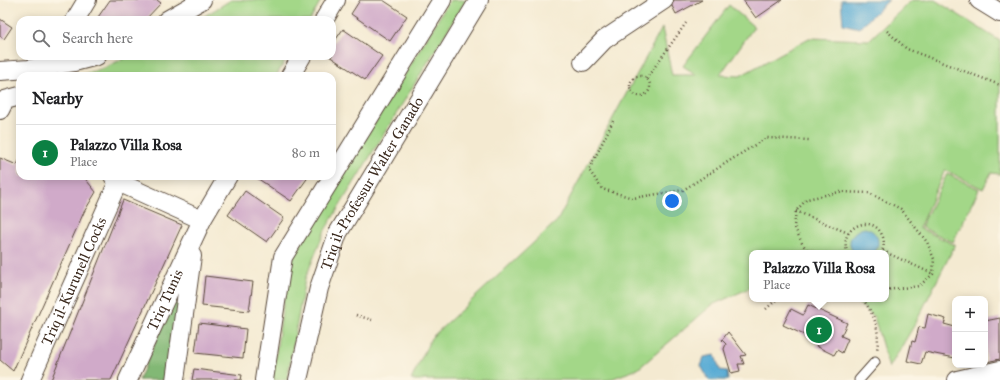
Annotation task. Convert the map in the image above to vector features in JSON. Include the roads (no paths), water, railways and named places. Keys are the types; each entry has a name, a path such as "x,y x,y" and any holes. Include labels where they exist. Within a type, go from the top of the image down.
{"street":[{"path":"77,16 87,0"},
{"path":"174,16 202,0"},
{"path":"326,16 336,0"},
{"path":"336,171 442,0"},
{"name":"Triq il-Professur Walter Ganado","path":"298,380 319,288 338,233 479,0"},
{"path":"583,62 604,40 664,0"},
{"path":"979,0 1000,13"},
{"path":"0,71 32,72 71,60"},
{"path":"292,72 300,60"},
{"path":"0,110 4,100 16,97"},
{"name":"Triq il-Kurunell Cocks","path":"30,380 115,180"},
{"path":"117,180 202,220"},
{"name":"Triq Tunis","path":"128,380 202,220 226,180"},
{"path":"264,380 283,257 331,180"},
{"path":"175,380 194,237"},
{"path":"957,380 1000,370"}],"lane":[{"path":"859,380 875,362"}],"water":[{"path":"841,0 889,0 859,28 843,24"},
{"path":"865,228 876,235 878,245 876,250 851,249 851,237 860,229"},
{"path":"715,355 720,370 727,371 728,380 709,380 701,366 704,357"}],"place":[{"name":"Palazzo Villa Rosa","path":"819,330"}]}
